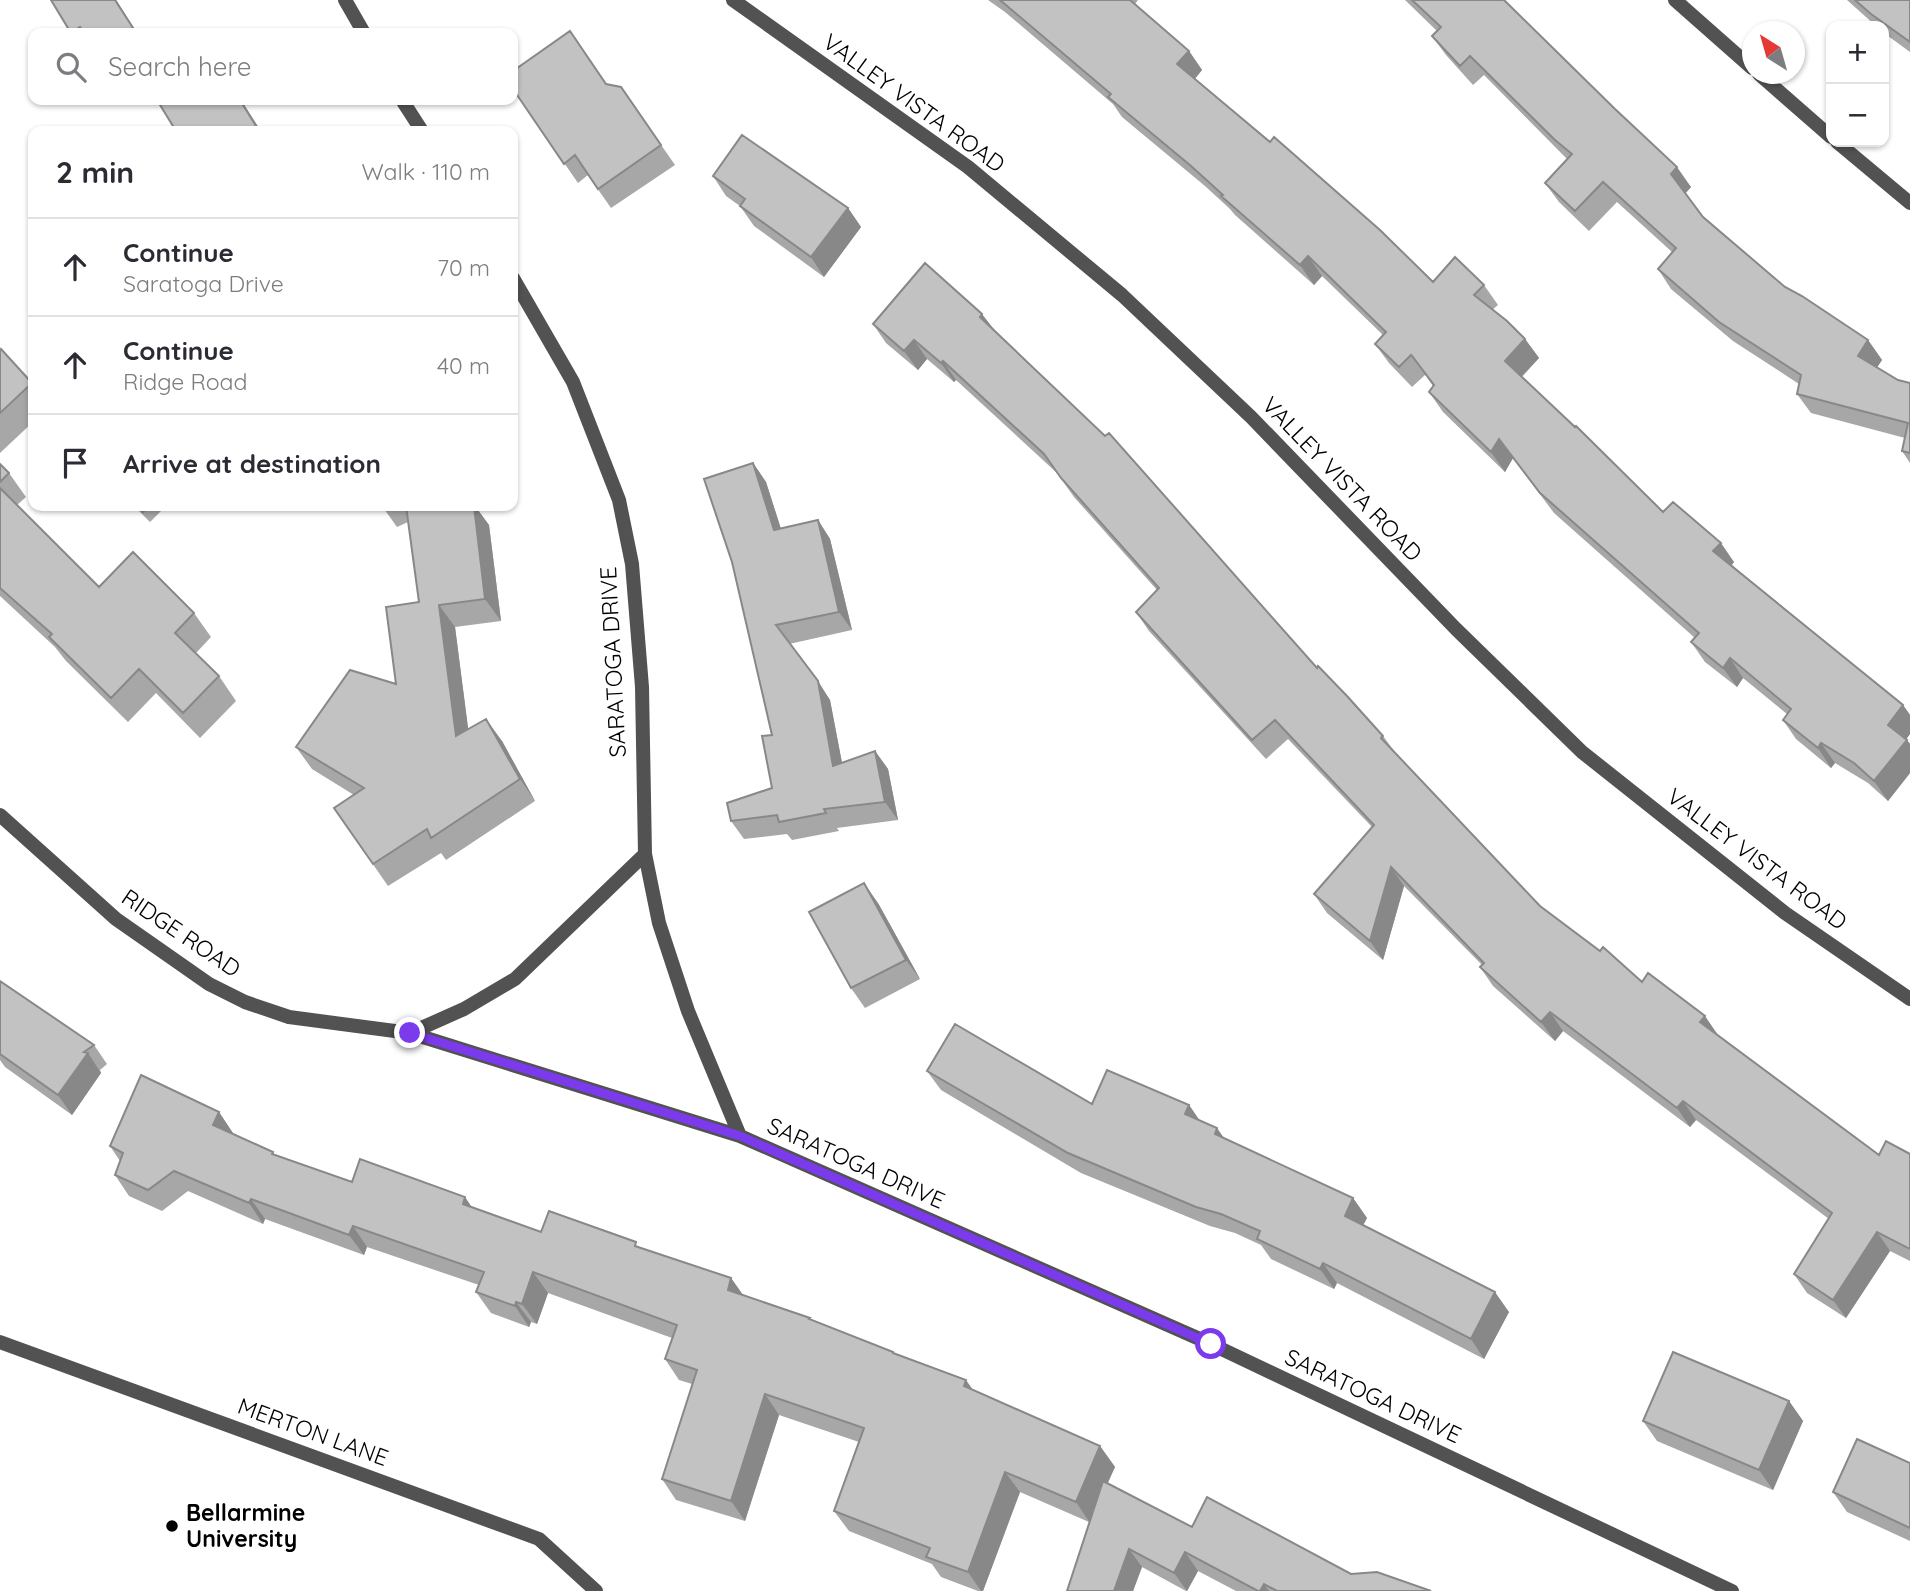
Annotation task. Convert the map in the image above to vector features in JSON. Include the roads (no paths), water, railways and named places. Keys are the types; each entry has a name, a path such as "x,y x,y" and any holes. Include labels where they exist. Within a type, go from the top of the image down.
{"street":[{"path":"345,0 361,28"},
{"name":"VALLEY VISTA ROAD","path":"733,0 968,167 1122,295 1251,417 1456,629 1582,751 1784,913 1910,999"},
{"path":"1675,0 1742,59"},
{"path":"1770,84 1826,133"},
{"path":"405,105 419,126"},
{"path":"1843,147 1910,203"},
{"name":"SARATOGA DRIVE","path":"518,287 573,382 619,500 632,564 642,687 645,854 659,923 688,1011 740,1136 1211,1344 1732,1591"},
{"name":"RIDGE ROAD","path":"0,815 116,919 209,984 245,1002 289,1017 410,1033 740,1136"},
{"path":"410,1033 464,1009 515,979 645,854"},
{"name":"MERTON LANE","path":"0,1342 539,1539 596,1591"}],"place":[{"name":"Bellarmine University","path":"172,1526"}]}
